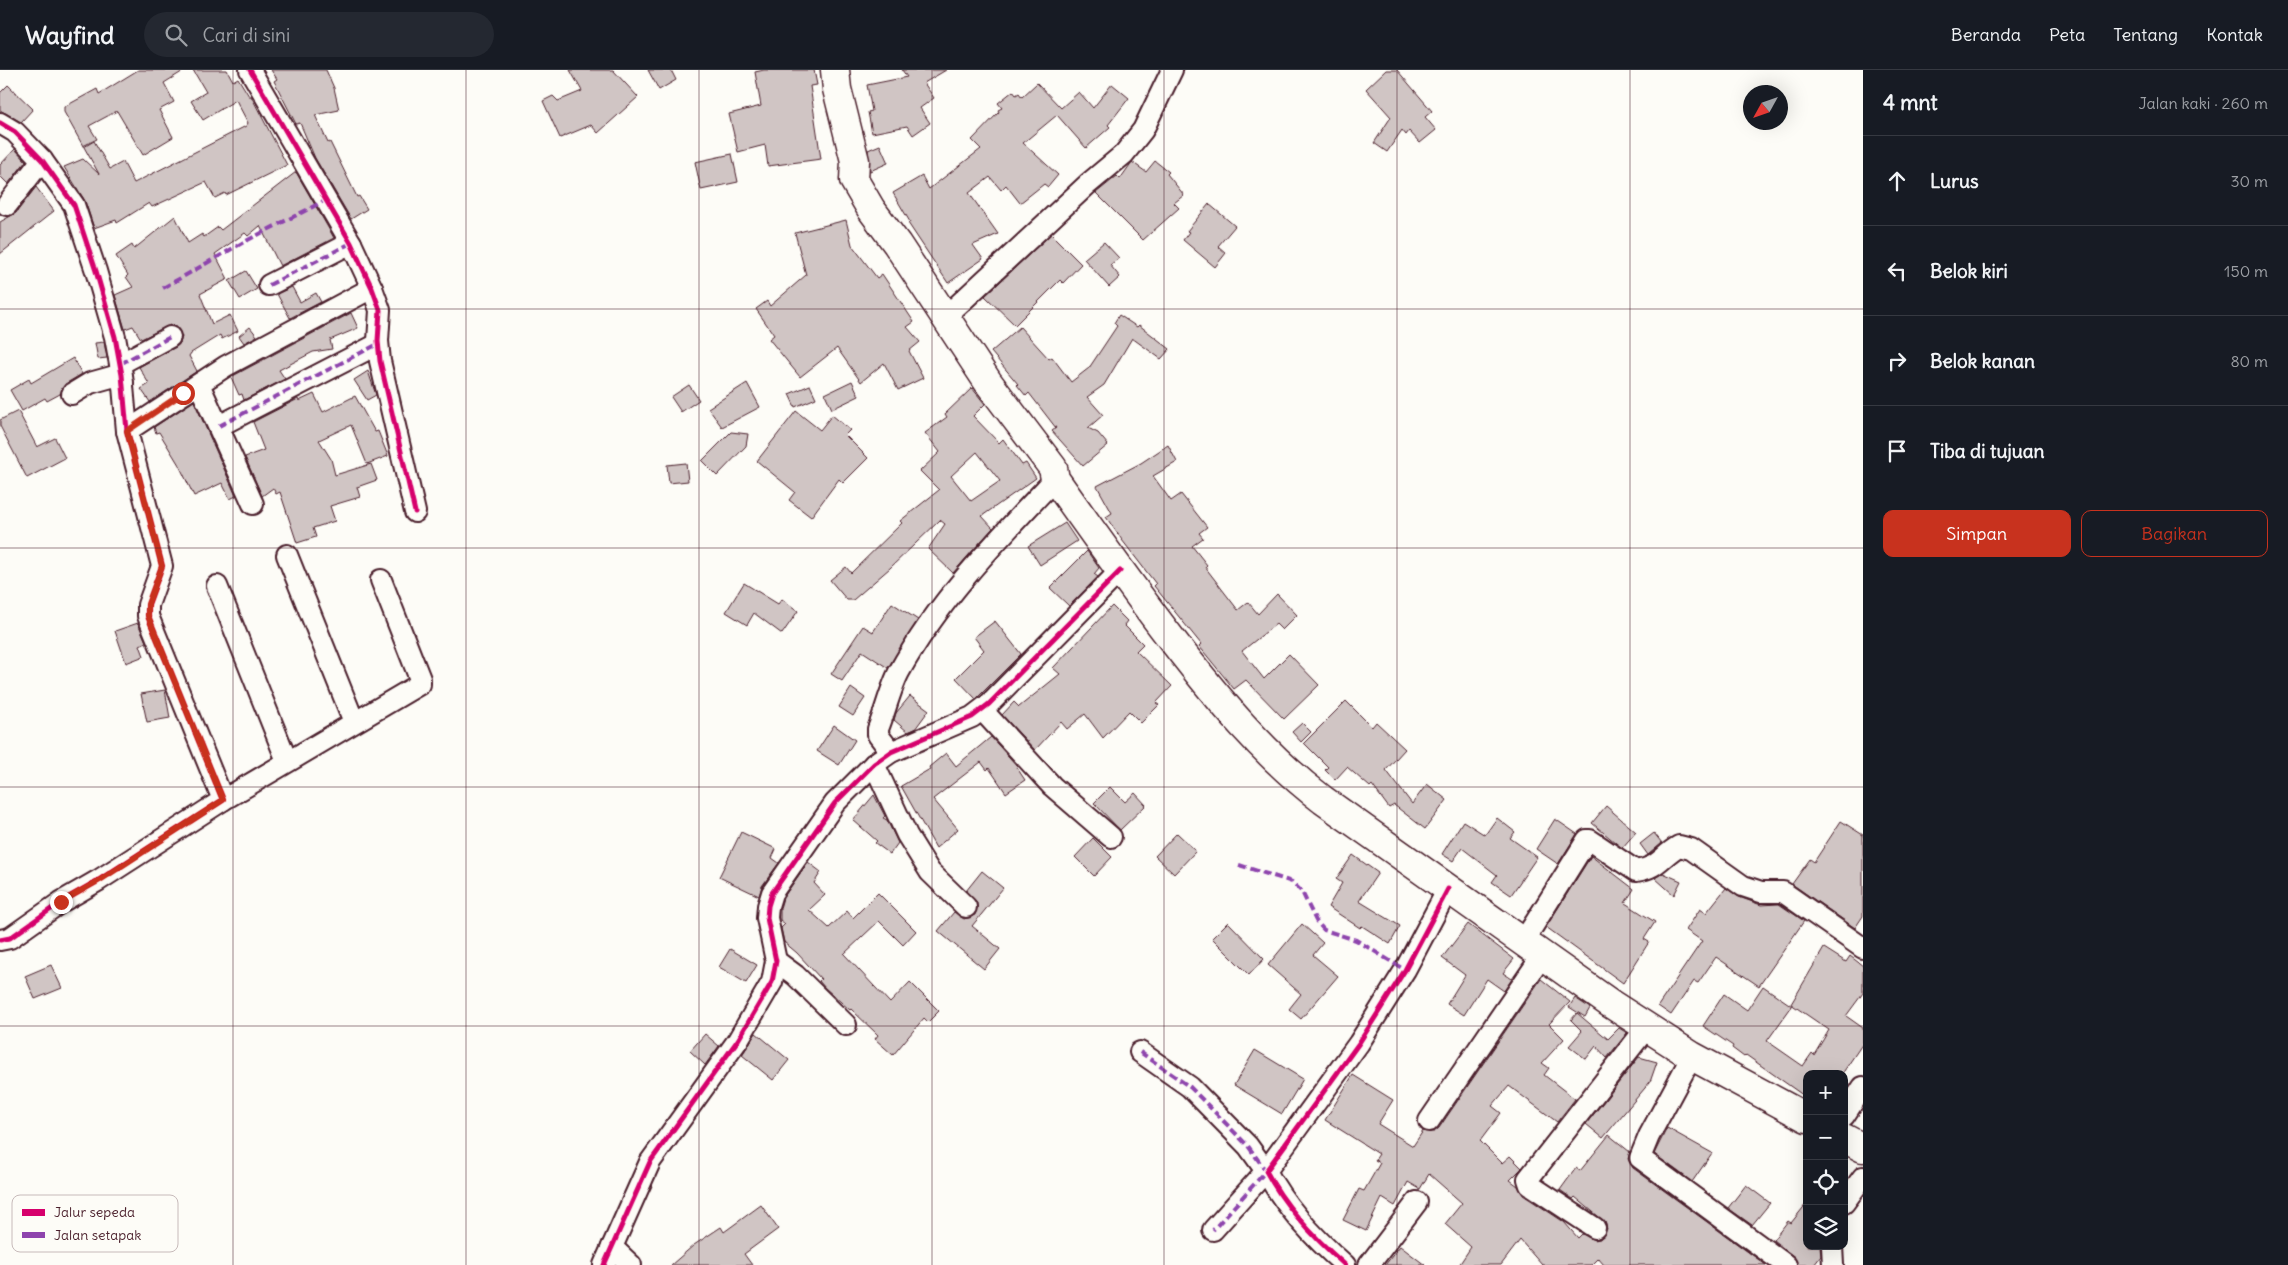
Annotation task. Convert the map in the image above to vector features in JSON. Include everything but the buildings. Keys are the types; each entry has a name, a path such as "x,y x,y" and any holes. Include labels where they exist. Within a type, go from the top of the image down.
{"highway":[{"path":"835,70 837,89 855,161 854,180 871,209 988,382 1053,468 1056,479 1120,571 1214,693 1277,762 1323,800 1448,890 1647,1027 1692,1056 1803,1116"},
{"path":"1848,1140 1863,1148"}],"street":[{"path":"250,70 351,243 372,288 380,310 378,344 414,512"},
{"path":"944,318 1088,184 1124,154 1143,130 1172,70"},
{"path":"0,123 15,132 42,160 74,205 115,337 127,431 162,566 148,604 148,616 223,800"},
{"path":"7,205 42,160"},
{"path":"268,285 351,243"},
{"path":"127,431 226,366 372,288"},
{"path":"72,394 90,383 121,373 170,338"},
{"path":"218,426 378,344"},
{"path":"199,384 253,504"},
{"path":"891,752 878,735 878,729 898,673 938,613 993,544 1056,479"},
{"path":"287,555 354,722"},
{"path":"604,1265 650,1162 738,1040 772,982 776,960 767,918 772,893 835,803 874,764 891,752 972,717 982,710 1120,571"},
{"path":"0,940 10,938 61,902 100,880 223,800 420,684 420,679 381,580"},
{"path":"218,586 287,761"},
{"path":"982,710 1052,786 1111,837"},
{"path":"874,764 906,835 930,872 966,907"},
{"path":"1429,1121 1533,949 1587,840 1590,840 1636,871 1657,865 1679,846 1691,849 1743,886 1761,892 1783,892 1863,948"},
{"path":"1213,1230 1266,1171 1359,1043 1405,970 1448,890"},
{"path":"776,960 795,975 846,1025"},
{"path":"1595,1228 1530,1185 1528,1179 1647,1027"},
{"path":"1140,1052 1190,1087 1248,1146 1273,1184 1310,1233 1345,1265"},
{"path":"1692,1056 1649,1136 1640,1158 1786,1265"},
{"path":"1845,1115 1863,1087"},
{"path":"1848,1198 1863,1177"},
{"path":"1369,1265 1417,1202"},
{"path":"612,1246 631,1265"},
{"path":"1832,1250 1833,1265"}],"marked path":[{"path":"163,288 244,242 326,200"},
{"path":"269,285 351,243"},
{"path":"120,364 170,337"},
{"path":"219,426 378,344"},
{"path":"1239,865 1292,882 1302,892 1316,921 1324,930 1356,940 1405,970"},
{"path":"1140,1052 1190,1087 1248,1146 1266,1171 1213,1230"}],"cycle path":[{"path":"250,70 351,243 372,288 380,310 378,341 380,361 415,512"},
{"path":"0,123 15,132 42,160 74,205 96,271 115,337 122,375 127,431 162,566 148,605 148,616 223,800 99,880 61,902 10,938 0,940"},
{"path":"604,1265 650,1162 738,1040 772,982 776,961 767,918 772,893 835,803 874,764 891,752 972,717 989,704 1120,571"},
{"path":"1345,1265 1301,1221 1282,1197 1266,1171 1359,1043 1405,970 1448,889"}],"route":[{"path":"61,902 100,880 223,800 148,616 148,604 162,571 162,566 127,431 183,393"}]}
